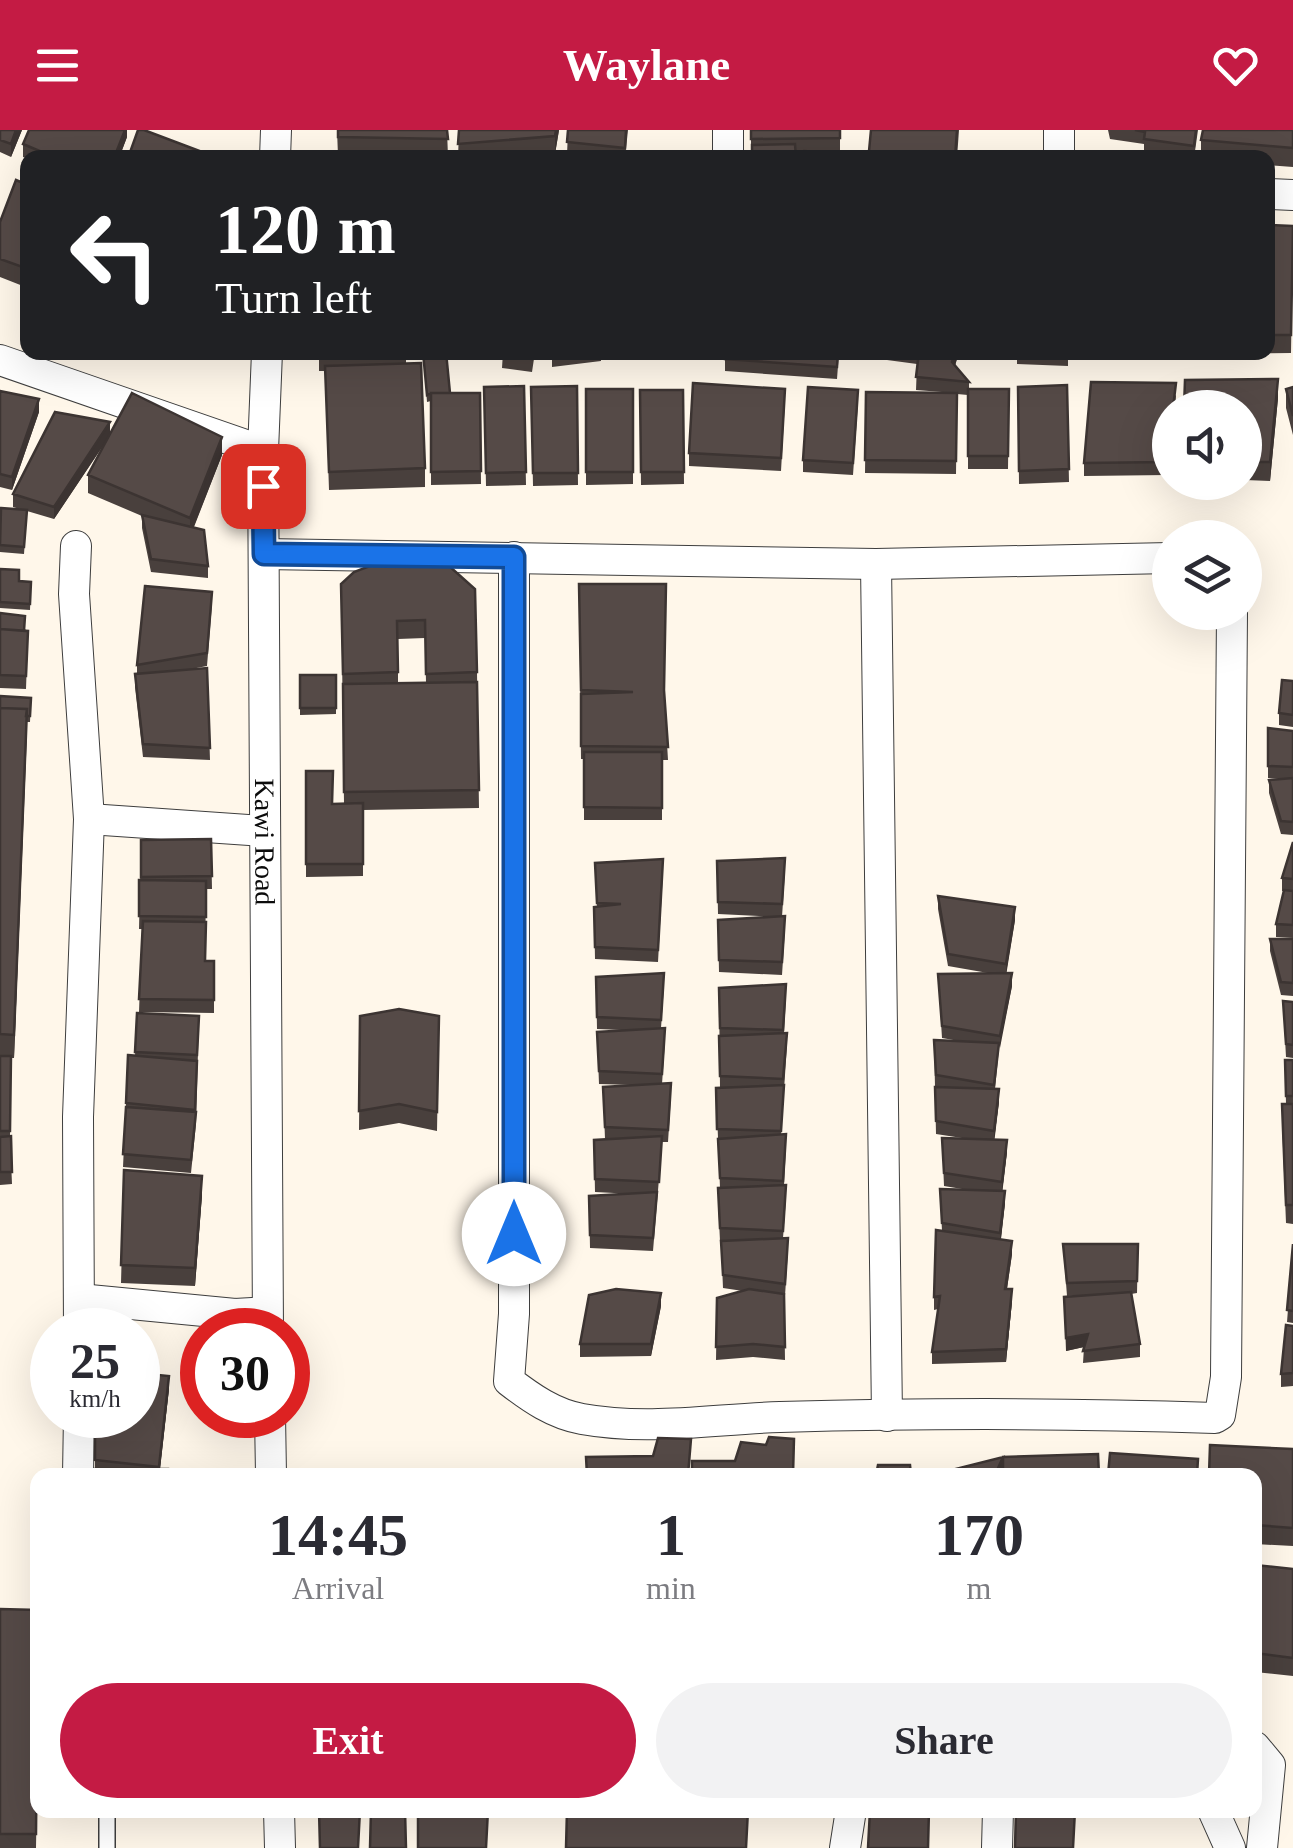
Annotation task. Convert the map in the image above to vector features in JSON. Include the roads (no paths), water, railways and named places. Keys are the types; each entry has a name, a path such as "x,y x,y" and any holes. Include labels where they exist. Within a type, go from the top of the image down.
{"street":[{"path":"0,360 262,452"},
{"name":"Kawi Road","path":"267,360 262,452 268,1308"},
{"path":"76,546 74,594 89,819 78,1117 80,1308"},
{"path":"264,554 876,564 1152,558"},
{"path":"514,557 514,1314 509,1381 539,1404 580,1419 663,1426 778,1418 1220,1415 1226,1378 1232,630"},
{"path":"876,564 887,1416"},
{"path":"89,819 263,832"},
{"path":"80,1299 180,1309"},
{"path":"78,1438 78,1468"},
{"path":"270,1438 271,1468"},
{"path":"1262,1756 1270,1766 1262,1848"},
{"path":"280,1818 280,1848"},
{"path":"845,1848 849,1818"},
{"path":"997,1848 998,1818"},
{"path":"1216,1818 1230,1848"}],"lane":[{"path":"107,1818 107,1848"}]}
